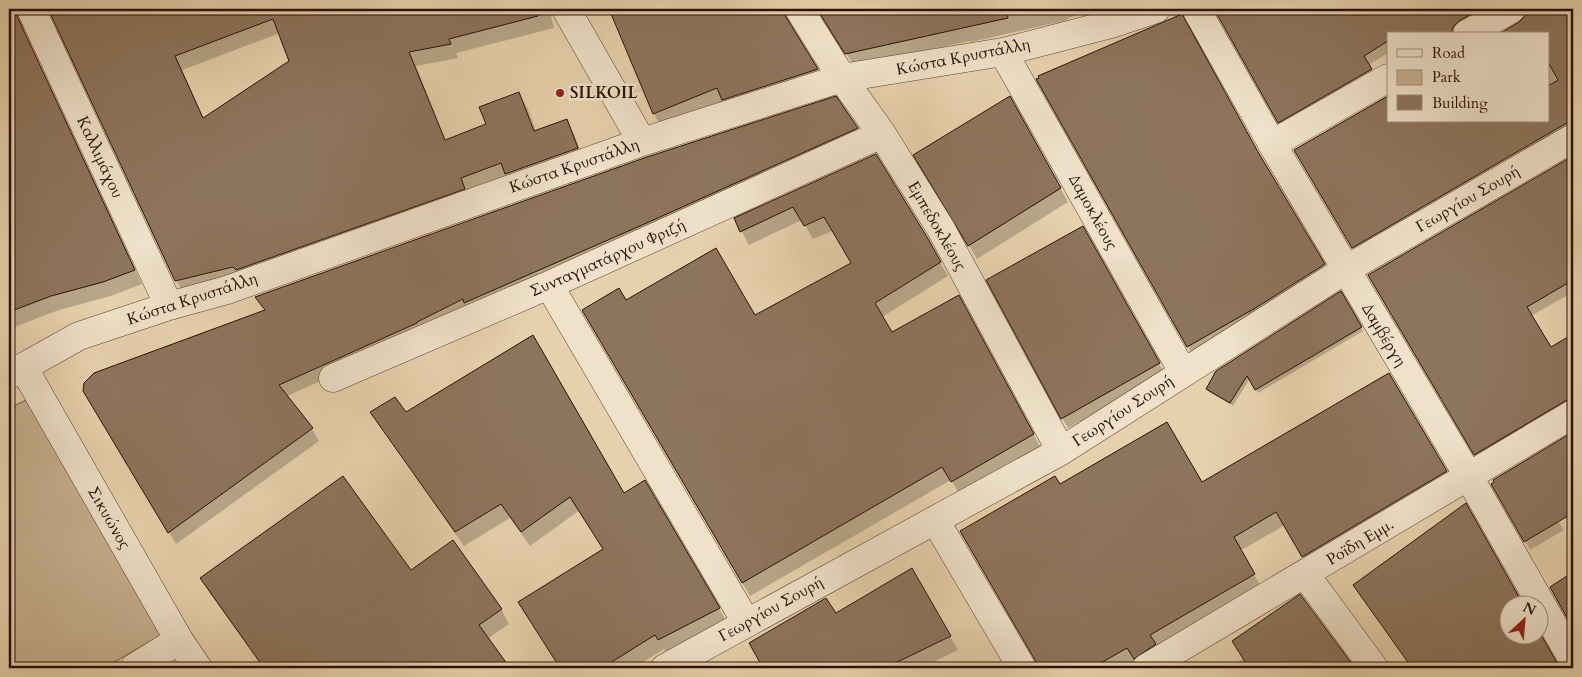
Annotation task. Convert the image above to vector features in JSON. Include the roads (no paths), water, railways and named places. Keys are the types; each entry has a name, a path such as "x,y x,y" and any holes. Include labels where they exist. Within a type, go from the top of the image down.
{"street":[{"name":"Καλλιμάχου","path":"31,9 169,306"},
{"path":"566,9 642,142"},
{"name":"Εμπεδοκλέους","path":"800,9 842,78 882,134 940,229 1061,451"},
{"name":"Κώστα Κρυστάλλη","path":"16,371 79,336 169,306 227,290 642,142 842,78 1003,52 1109,17 1156,9"},
{"name":"Δαμβέργη","path":"1196,9 1272,144 1469,477 1573,660"},
{"path":"1471,32 1511,9"},
{"name":"Δαμοκλέους","path":"1003,52 1183,372"},
{"path":"1272,144 1387,79"},
{"name":"Συνταγματάρχου Φριζή","path":"333,378 549,285 882,134"},
{"name":"Γεωργίου Σουρή","path":"665,668 1061,451 1345,270 1573,138"},
{"path":"549,285 746,622"},
{"name":"Σικυώνος","path":"16,371 179,640 198,668"},
{"name":"Ροϊδη Εμμ.","path":"1157,665 1573,414"},
{"path":"935,520 1022,668"},
{"path":"1305,574 1374,668"},
{"path":"134,668 179,640"}],"place":[{"name":"SILKOIL","path":"560,93"}]}
